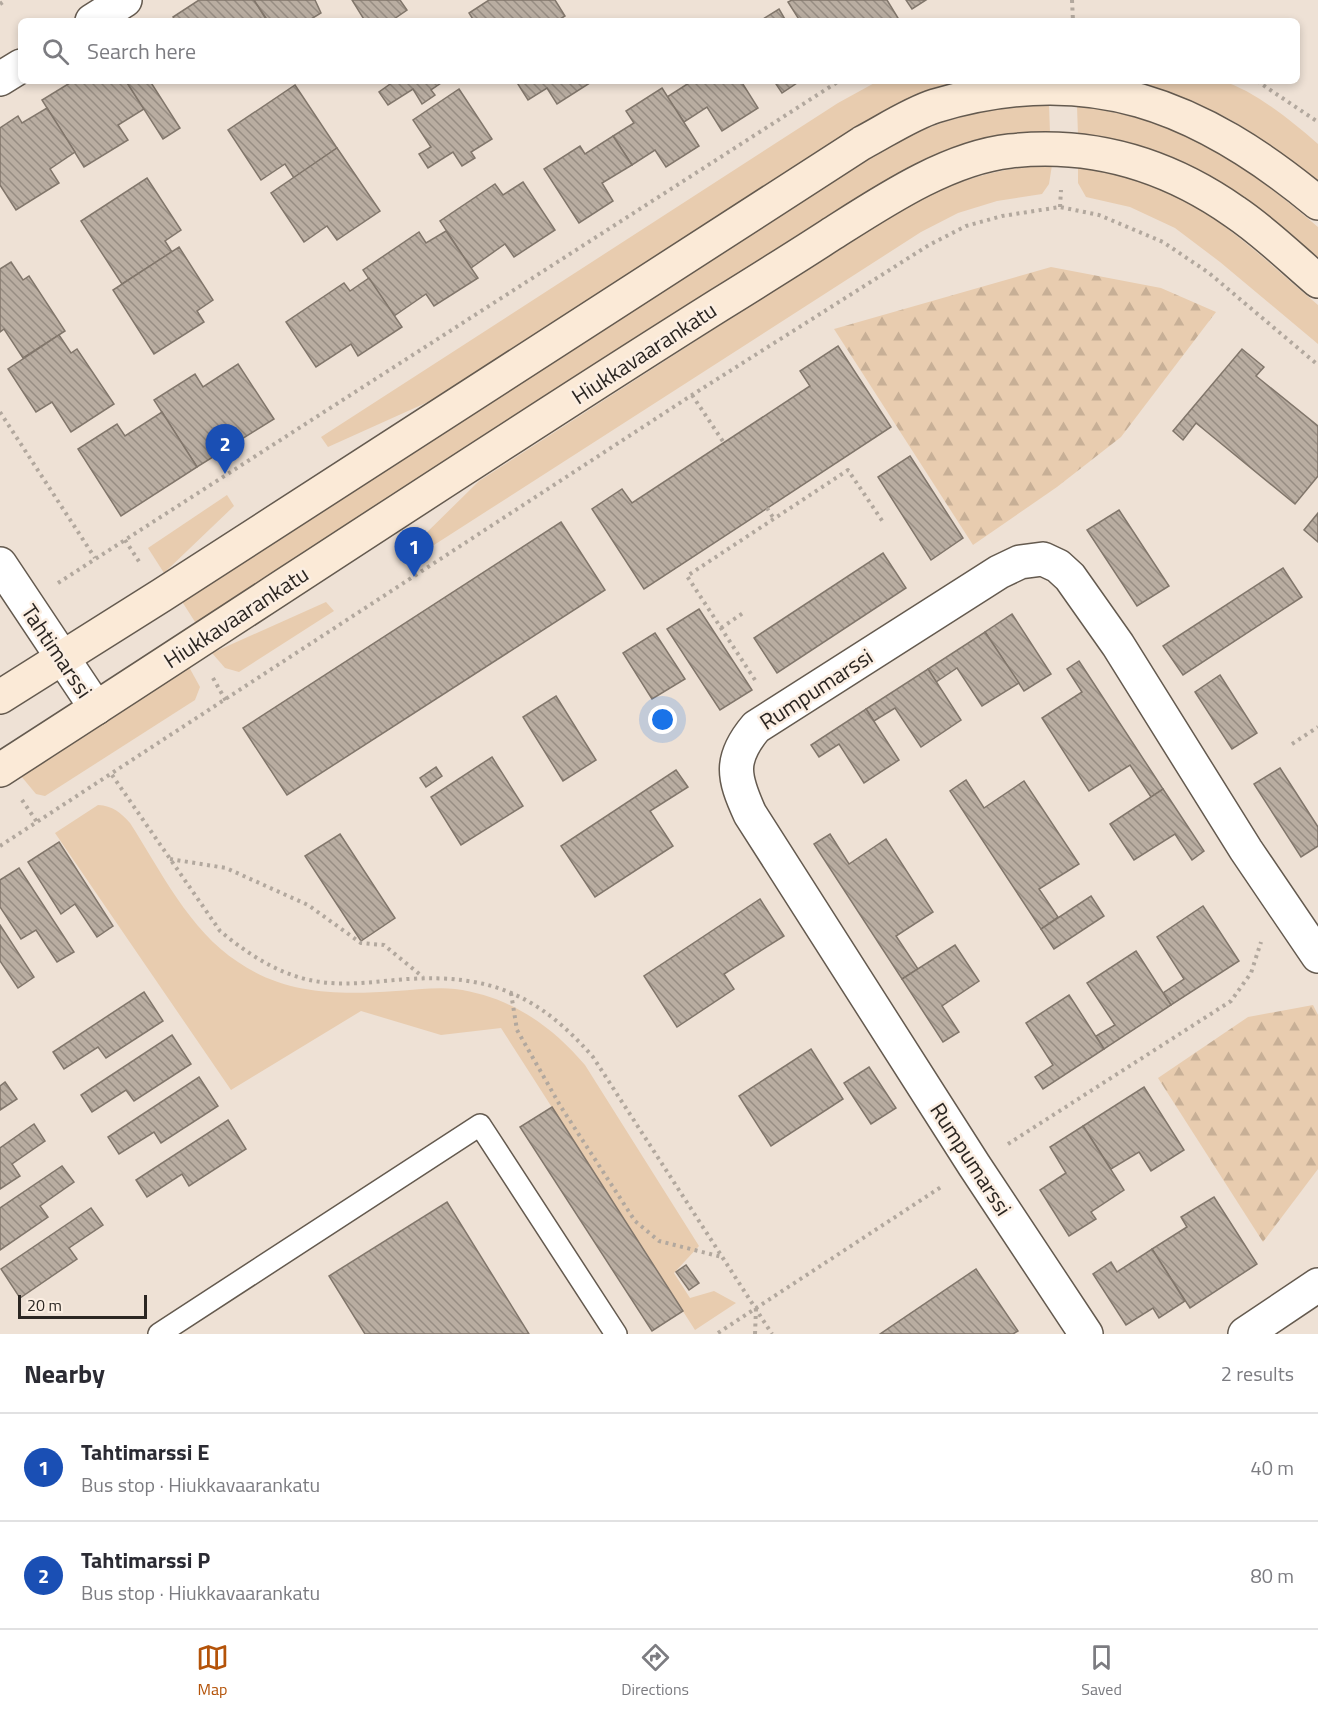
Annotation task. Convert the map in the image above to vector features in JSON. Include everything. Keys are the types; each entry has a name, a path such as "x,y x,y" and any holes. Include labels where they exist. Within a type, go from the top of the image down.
{"street":[{"path":"97,18 125,0"},
{"path":"0,79 18,68"},
{"path":"0,696 862,143 934,107 1006,90 1063,89 1119,93 1166,108 1213,129 1276,168 1318,203"},
{"name":"Hiukkavaarankatu","path":"0,770 677,331 882,202 948,168 1007,151 1064,149 1102,153 1145,164 1184,180 1238,213 1318,281"},
{"name":"Rumpumarssi","path":"1086,1334 974,1165 750,814 738,786 736,760 742,742 756,727 999,572 1020,562 1043,559 1058,566 1082,592 1318,956"},
{"name":"Tahtimarssi","path":"0,564 96,708"},
{"path":"1245,1334 1318,1285"}],"lane":[{"path":"159,1334 480,1125 616,1334"}],"path":[{"path":"0,4 6,0"},
{"path":"1072,0 1074,18"},
{"path":"26,605 95,558 835,84"},
{"path":"1261,84 1318,122"},
{"path":"0,846 693,395 929,245 966,226 1002,216 1060,207 1116,221 1163,242 1209,273 1318,364"},
{"path":"693,395 724,443"},
{"path":"0,412 95,558"},
{"path":"777,714 687,576 848,470 883,522"},
{"path":"767,508 774,519"},
{"path":"721,628 743,613"},
{"path":"1292,744 1318,727"},
{"path":"112,775 220,931 242,950 271,966 299,977 321,982 343,983 424,978 472,980 524,997 572,1033 593,1057 772,1334"},
{"path":"169,859 225,868 308,904 361,943 384,945 424,978"},
{"path":"718,1333 974,1165 1231,1001 1251,973 1264,935 1264,909 1279,899"},
{"path":"511,992 517,1030 561,1107 635,1221 659,1241 723,1257"},
{"path":"755,1334 756,1308"}],"green space":[{"path":"873,84 960,84 928,94 439,397 328,447 321,437 838,103"},
{"path":"1136,84 1231,84 1260,99 1318,144 1318,185 1270,146 1231,120 1160,91"},
{"path":"1049,104 1050,133 1021,134 197,625 181,600 895,142 934,126 970,115"},
{"path":"1077,106 1115,112 1148,121 1207,146 1234,163 1261,181 1318,227 1318,264 1193,168 1149,149 1078,135"},
{"path":"1052,165 1049,184 1042,194 997,201 958,213 921,232 420,554 414,545 479,481 903,207 939,190 975,177 1012,169"},
{"path":"1078,167 1114,172 1148,182 1179,197 1237,236 1318,305 1318,344 1220,262 1175,228 1130,207 1086,197 1078,183"},
{"path":"1051,267 1161,288 1216,312 1121,437 1057,487 973,545 834,329"},
{"path":"227,495 234,506 164,573 148,548"},
{"path":"326,602 334,611 239,672 225,668 212,653"},
{"path":"189,667 200,687 195,700 45,796 36,794 21,776"},
{"path":"98,805 112,808 130,823 190,917 221,949 256,973 294,987 334,992 455,989 493,998 543,1025 585,1065 699,1246 674,1273 690,1298 714,1291 736,1303 695,1330 501,1028 441,1035 361,1011 231,1090 55,833"},
{"path":"1313,1005 1318,1015 1318,1169 1263,1242 1158,1078 1248,1017"}],"building":[{"path":"199,0 254,0 265,18 174,18"},
{"path":"254,0 315,0 321,13 313,18 266,18"},
{"path":"352,0 400,0 407,10 395,18 363,18"},
{"path":"489,0 555,0 565,16 562,18 472,18 469,13"},
{"path":"792,0 887,0 898,18 798,18 788,2"},
{"path":"906,0 926,0 912,9"},
{"path":"779,9 784,18 765,18"},
{"path":"68,84 128,84 144,109 118,125 128,140 84,167 42,100"},
{"path":"128,84 152,84 180,128 163,139"},
{"path":"390,84 440,84 431,90 435,95 422,104 413,89 388,105 379,92"},
{"path":"518,84 588,84 557,104 547,88 528,100"},
{"path":"687,84 743,84 758,108 722,131 707,107 684,122 667,97"},
{"path":"776,84 796,84 782,93"},
{"path":"295,85 337,148 294,178 285,164 261,180 228,130"},
{"path":"662,88 699,146 666,167 655,150 632,165 613,136 634,123 626,111"},
{"path":"459,89 492,139 471,152 475,158 462,166 453,152 428,168 419,154 431,147 413,120"},
{"path":"47,108 75,152 50,169 59,183 16,210 0,185 0,128 18,116 22,123"},
{"path":"613,136 632,165 602,183 613,201 579,223 544,169 580,146 585,154"},
{"path":"337,148 380,211 337,240 327,226 304,242 271,193"},
{"path":"147,178 181,230 165,241 172,252 122,284 81,221"},
{"path":"523,182 555,230 514,257 505,244 471,268 440,221 495,184 503,195"},
{"path":"446,231 478,278 434,306 426,294 394,316 363,270 419,232 426,243"},
{"path":"179,247 213,300 197,311 204,322 154,354 113,290"},
{"path":"11,262 23,280 29,276 65,331 23,358 4,329 0,332 0,269"},
{"path":"369,278 402,327 358,356 351,344 316,367 286,322 344,283 350,291"},
{"path":"59,335 71,353 77,349 114,404 71,432 52,402 36,412 8,369"},
{"path":"838,346 891,427 644,589 592,509 622,489 632,503 810,386 800,371"},
{"path":"1242,349 1264,367 1256,376 1318,426 1318,476 1295,504 1196,423 1183,440 1173,431"},
{"path":"238,364 274,419 197,467 154,400 195,374 203,387"},
{"path":"162,412 197,467 121,516 78,449 117,424 125,436"},
{"path":"910,456 963,538 931,560 878,477"},
{"path":"1119,510 1169,586 1137,606 1087,530"},
{"path":"1318,513 1318,542 1304,530"},
{"path":"561,522 605,590 287,795 243,728"},
{"path":"883,553 906,588 777,673 754,638"},
{"path":"1283,568 1302,597 1183,675 1163,646"},
{"path":"699,609 752,690 720,710 667,629"},
{"path":"1012,614 1051,674 1024,691 985,632"},
{"path":"985,632 1019,683 982,706 957,668 936,682 928,669"},
{"path":"655,633 685,679 652,699 623,653"},
{"path":"1079,661 1163,789 1151,797 1130,765 1089,791 1042,718 1082,692 1067,669"},
{"path":"928,669 961,720 921,747 895,708 874,721 866,709"},
{"path":"1220,675 1257,733 1232,749 1195,692"},
{"path":"556,696 596,760 563,781 523,717"},
{"path":"866,709 899,760 864,783 839,744 819,757 811,745"},
{"path":"492,757 523,806 461,845 431,797"},
{"path":"436,767 442,776 426,787 420,778"},
{"path":"1280,768 1318,827 1318,846 1301,857 1254,784"},
{"path":"676,770 688,787 650,811 673,846 595,897 561,846"},
{"path":"966,780 984,808 1024,781 1079,864 1039,889 1058,917 1041,929 950,791"},
{"path":"1163,789 1204,851 1192,860 1175,834 1134,860 1110,824"},
{"path":"340,834 395,918 361,941 305,856"},
{"path":"830,834 849,864 886,839 933,912 896,936 918,969 902,979 814,844"},
{"path":"59,842 113,926 97,937 75,904 61,914 28,862"},
{"path":"19,868 74,952 57,962 36,930 21,939 0,907 0,880"},
{"path":"1091,896 1104,916 1054,949 1041,929"},
{"path":"760,899 784,936 724,974 734,989 677,1027 644,976"},
{"path":"1203,906 1239,961 1171,1005 1163,993 1184,979 1157,937"},
{"path":"0,925 34,977 18,988 0,961"},
{"path":"955,945 979,981 942,1006 959,1032 943,1042 902,979"},
{"path":"1136,951 1171,1005 1104,1049 1096,1036 1115,1025 1087,983"},
{"path":"144,992 163,1021 106,1058 98,1047 64,1069 53,1052"},
{"path":"1069,995 1104,1049 1043,1089 1035,1077 1053,1065 1026,1023"},
{"path":"172,1035 191,1064 134,1101 126,1090 92,1112 81,1095"},
{"path":"811,1049 843,1099 771,1146 739,1096"},
{"path":"869,1067 896,1108 871,1124 844,1083"},
{"path":"199,1077 218,1106 161,1143 154,1132 119,1154 108,1137"},
{"path":"5,1082 17,1099 0,1110 0,1086"},
{"path":"1144,1087 1184,1150 1151,1171 1139,1152 1111,1169 1083,1126"},
{"path":"552,1107 683,1311 652,1331 520,1127"},
{"path":"228,1120 246,1149 189,1186 182,1174 147,1197 136,1180"},
{"path":"34,1124 45,1141 12,1164 20,1176 0,1189 0,1148"},
{"path":"1083,1126 1124,1190 1091,1212 1096,1219 1069,1236 1040,1190 1066,1173 1050,1147"},
{"path":"62,1166 74,1182 40,1206 48,1217 0,1250 0,1208"},
{"path":"1214,1197 1257,1264 1190,1308 1152,1249 1187,1227 1181,1217"},
{"path":"447,1202 529,1334 365,1334 329,1276"},
{"path":"91,1208 103,1225 69,1248 77,1259 20,1298 1,1269"},
{"path":"1152,1249 1185,1301 1159,1318 1153,1308 1126,1325 1093,1274 1111,1262 1117,1272"},
{"path":"686,1265 699,1283 689,1290 676,1272"},
{"path":"976,1269 1018,1331 1013,1334 880,1334"}],"place":[{"name":"Tahtimarssi P","path":"225,474"},
{"name":"Tahtimarssi E","path":"414,577"}]}
